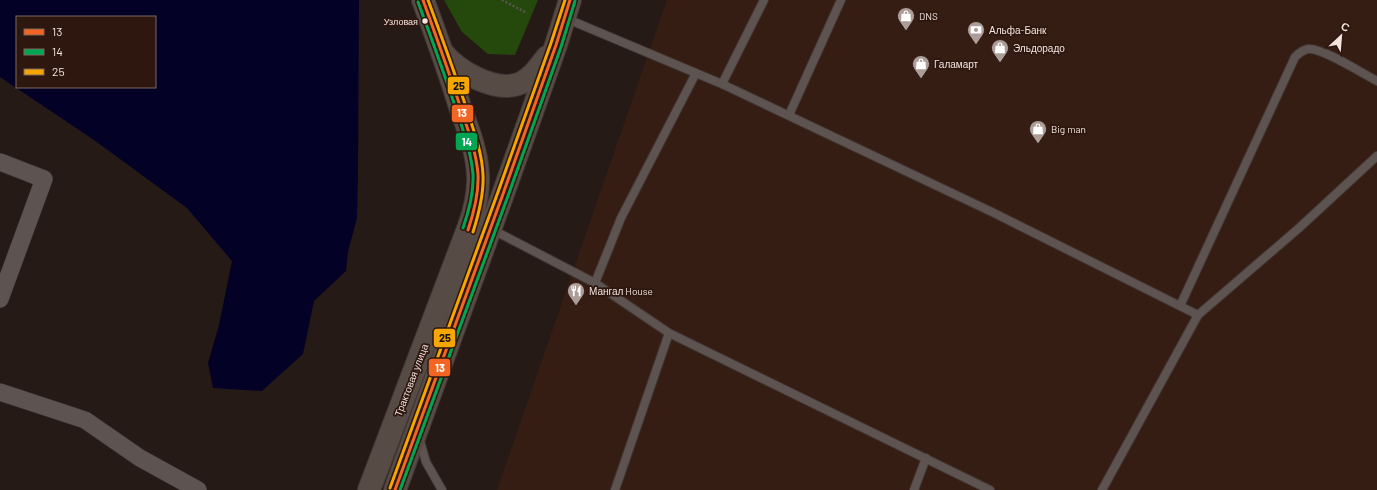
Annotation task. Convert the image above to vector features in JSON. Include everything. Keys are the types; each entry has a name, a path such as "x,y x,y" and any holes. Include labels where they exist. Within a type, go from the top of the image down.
{"main road":[{"path":"423,0 471,138 477,163 477,195 480,227"},
{"name":"Трактовая улица","path":"369,490 556,45 567,9"},
{"path":"442,52 453,63 472,75 497,86 508,86 522,82 530,77 556,45"},
{"name":"Трактовая улица","path":"395,490 417,432 480,227"}],"street":[{"path":"0,162 44,179 0,299"},
{"path":"0,392 85,420 140,458 198,490"}],"lane":[{"path":"722,84 764,0"},
{"path":"789,116 841,0"},
{"path":"567,9 696,73 992,212 1198,315"},
{"path":"1180,306 1295,57 1299,52 1309,49 1322,51 1377,82"},
{"path":"595,283 621,218 696,73"},
{"path":"1102,490 1198,315 1299,228 1377,156"},
{"path":"480,227 595,283 669,333 990,490"},
{"path":"615,490 669,333"},
{"path":"417,432 426,462 442,490"},
{"path":"914,490 926,458"}],"path":[{"path":"502,0 527,13"}],"shaded area":[{"path":"667,0 1377,0 1377,490 497,490"}],"green space":[{"path":"444,0 538,0 515,55 488,54 462,32"}],"water":[{"path":"0,0 359,0 357,218 348,252 346,271 314,301 303,354 262,391 213,388 208,363 219,325 232,261 187,208 94,140 16,88 156,88 156,16 16,16 16,88 0,77"}],"transit line":[{"name":"13","path":"423,0 474,149 478,174 478,188 468,230"},
{"name":"25","path":"428,0 466,107 481,157 483,189 473,232"},
{"name":"25","path":"390,488 498,192 565,0"},
{"name":"13","path":"395,490 503,194 556,45 570,0"},
{"name":"14","path":"400,490 508,196 561,47 575,1"},
{"name":"14","path":"418,2 464,133 470,158 473,174 473,188 463,228"}],"place":[{"name":"Узловая","path":"425,21"},
{"name":"DNS","path":"906,31"},
{"name":"Альфа-Банк","path":"976,45"},
{"name":"Эльдорадо","path":"1000,63"},
{"name":"Галамарт","path":"921,79"},
{"name":"Big man","path":"1038,144"},
{"name":"Мангал House","path":"576,306"}]}
